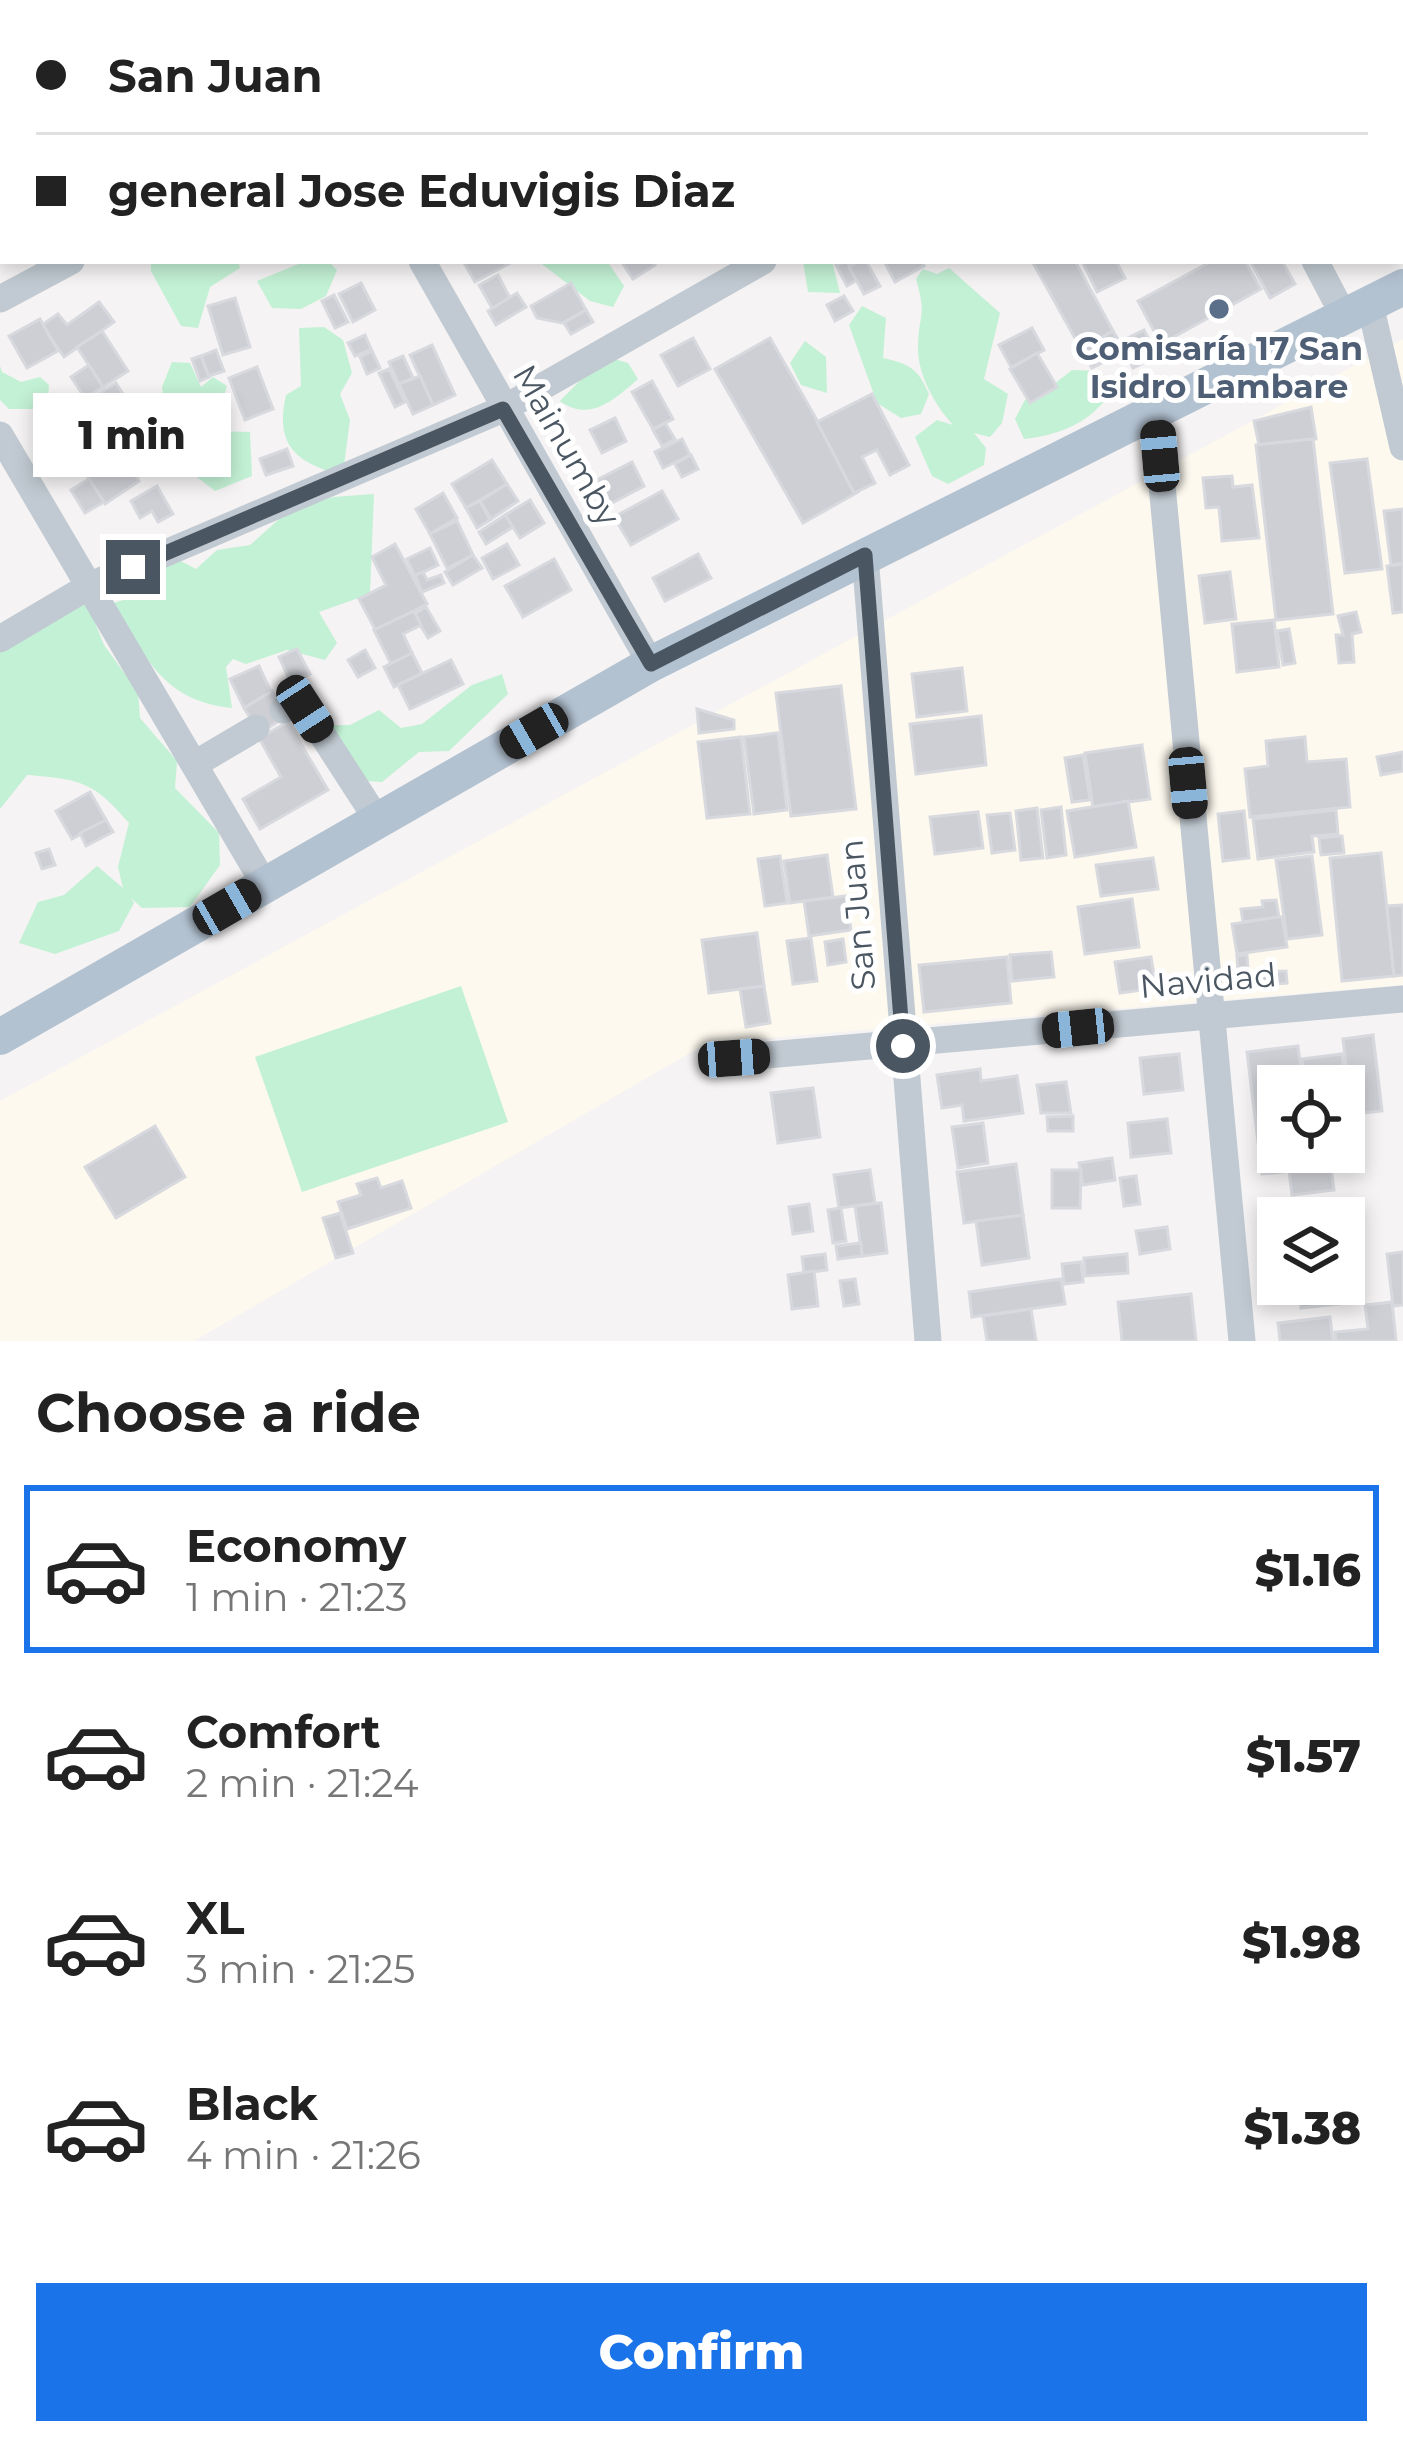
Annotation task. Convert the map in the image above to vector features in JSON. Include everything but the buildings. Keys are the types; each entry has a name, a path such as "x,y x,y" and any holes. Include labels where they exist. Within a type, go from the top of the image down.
{"main road":[{"path":"0,1037 651,664 1403,287"}],"street":[{"path":"0,298 65,264"},
{"name":"Mainumby","path":"424,264 651,664"},
{"path":"0,639 91,585 503,409 759,264"},
{"path":"1318,264 1357,310 1403,447"},
{"path":"1156,410 1242,1341"},
{"path":"0,434 265,885"},
{"name":"San Juan","path":"865,555 928,1341"},
{"path":"284,710 296,704 305,709 378,820"},
{"path":"195,764 256,728"},
{"name":"Navidad","path":"734,1058 1403,999"}],"shaded area":[{"path":"1403,339 1403,985 707,1043 194,1341 0,1341 0,1101"}],"green space":[{"path":"151,264 239,264 240,268 210,287 198,328 181,326"},
{"path":"299,264 331,264 337,270 326,296 301,309 272,308 257,281"},
{"path":"542,264 609,264 624,286 613,307 590,301"},
{"path":"803,264 833,264 840,293 808,292"},
{"path":"949,268 1000,313 984,379 1008,394 1002,423 990,437 974,433 986,448 984,465 948,484 932,476 915,437 937,420 953,425 934,399 921,367 922,308 916,279 923,269 937,274"},
{"path":"862,306 886,318 883,358 912,368 925,385 929,394 921,414 901,418 877,403 849,325"},
{"path":"324,327 343,340 352,373 340,394 350,420 344,465 332,472 296,454 283,423 286,395 301,386 299,328"},
{"path":"805,341 826,357 827,393 801,385 790,363"},
{"path":"604,356 628,363 638,379 611,401 592,409 560,401"},
{"path":"172,362 190,363 201,387 213,377 227,386 214,431 250,432 252,476 215,491 171,457 162,387"},
{"path":"0,366 21,382 40,377 49,385 47,409 9,409 0,400"},
{"path":"1072,370 1100,371 1112,390 1095,411 1074,425 1024,439 1015,419 1026,398 1030,403"},
{"path":"374,494 370,594 319,612 337,643 325,660 287,650 246,664 233,659 226,667 232,708 208,704 173,686 147,658 114,603 126,599 132,580 179,560 196,569 217,550 250,545 287,512 333,497"},
{"path":"86,601 104,645 138,692 140,718 177,761 175,788 219,833 220,865 190,907 142,908 131,898 134,903 119,931 55,954 19,943 38,902 64,895 97,866 123,888 118,867 129,823 85,785 27,775 0,809 0,647"},
{"path":"502,674 508,694 449,751 419,752 382,782 351,780 330,725 350,725 379,710 401,728 422,724 472,685"},
{"path":"461,986 508,1122 302,1192 255,1057"}],"place":[{"name":"Comisaría 17 San Isidro Lambare","path":"1219,309"}],"route":[{"path":"133,567 503,409 651,664 865,555 903,1046"}]}
